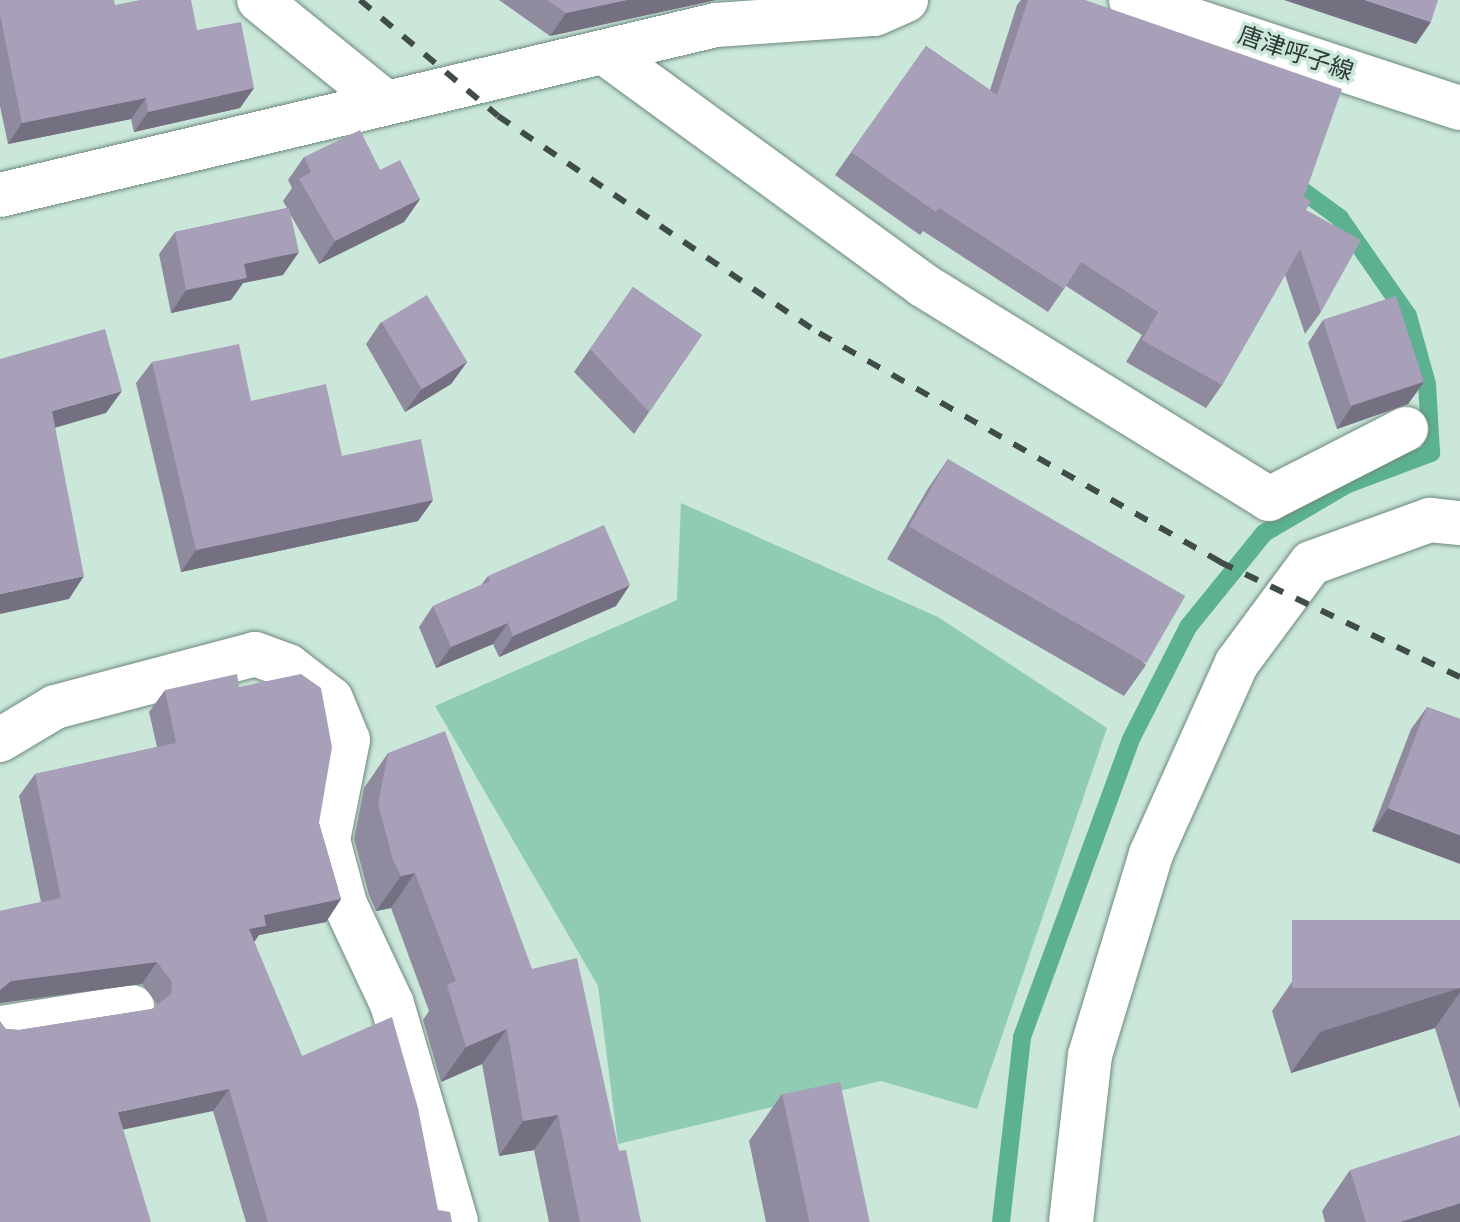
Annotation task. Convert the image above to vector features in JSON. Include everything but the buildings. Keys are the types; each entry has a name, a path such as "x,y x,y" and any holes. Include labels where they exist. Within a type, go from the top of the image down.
{"street":[{"path":"259,0 385,102"},
{"path":"0,195 716,25 875,14 906,0"},
{"name":"唐津呼子線","path":"1131,0 1460,108"},
{"path":"605,53 923,285 1269,499 1406,429"},
{"path":"1071,1222 1090,1055 1151,854 1237,663 1311,563 1430,520 1460,523"},
{"path":"0,740 55,707 255,654 288,666 331,699 348,740 328,840 345,904 392,1004 456,1222"},
{"path":"0,1028 132,1007"}],"green space":[{"path":"681,503 938,617 1107,728 977,1109 881,1081 618,1144 598,986 435,706 677,600"}],"waterway":[{"path":"1001,1222 1022,1037 1131,739 1188,627 1264,533 1348,484 1431,453 1427,384 1408,316 1340,218 1288,180"}],"railway":[{"path":"360,0 498,116 819,333 1220,562 1460,677"}]}
